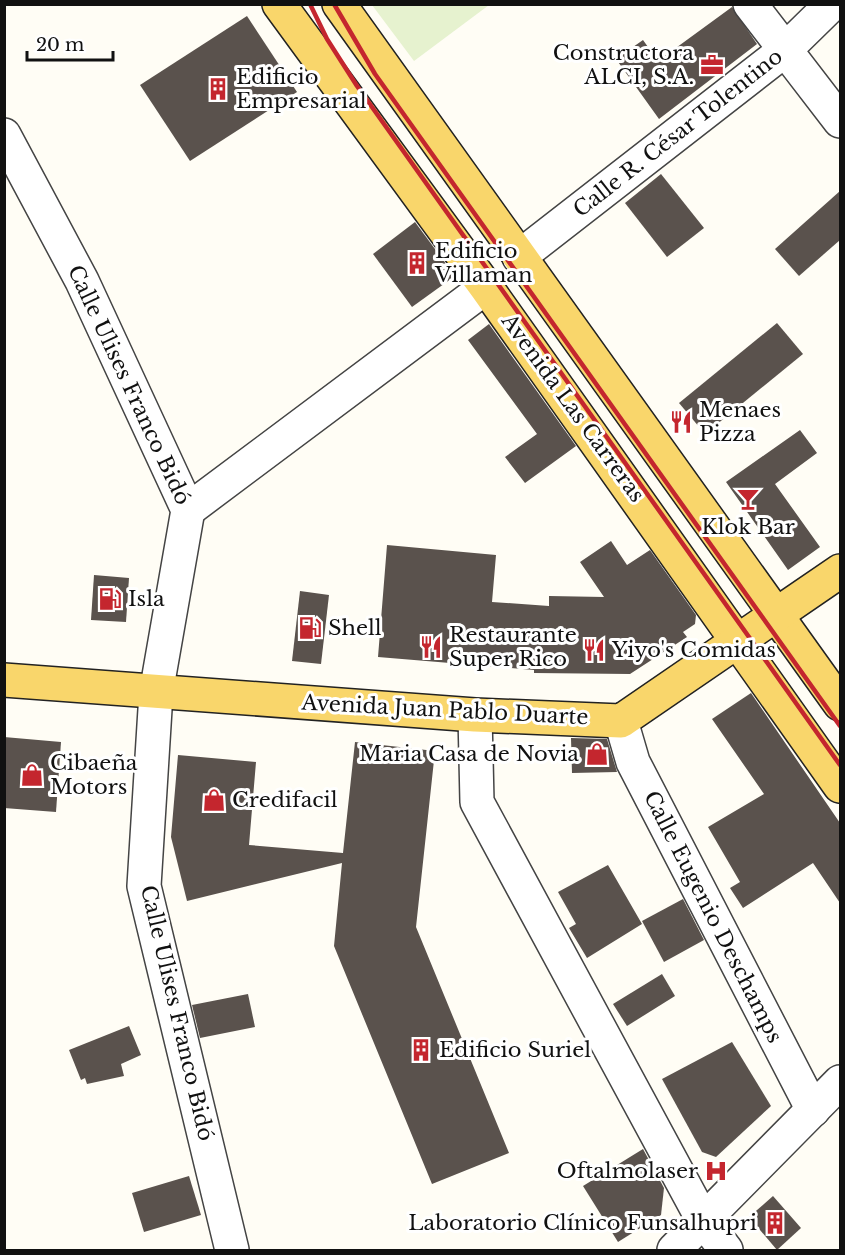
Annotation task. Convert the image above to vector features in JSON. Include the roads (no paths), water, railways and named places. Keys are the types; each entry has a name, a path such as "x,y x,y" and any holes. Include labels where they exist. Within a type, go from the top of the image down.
{"main road":[{"name":"Avenida Las Carreras","path":"279,4 740,640 840,786"},
{"path":"339,4 778,614 840,704"},
{"path":"621,721 840,571"},
{"name":"Avenida Juan Pablo Duarte","path":"4,680 476,715 621,721"}],"street":[{"path":"750,4 840,121"},
{"name":"Calle R. César Tolentino","path":"519,257 785,50 832,4"},
{"name":"Calle Ulises Franco Bidó","path":"4,135 82,281 188,510 156,693 144,885 232,1251"},
{"path":"188,510 486,287"},
{"path":"476,715 477,802 703,1220 726,1251"},
{"name":"Calle Eugenio Deschamps","path":"621,721 633,762 813,1110"},
{"path":"674,1251 840,1082"}],"railway":[{"path":"310,4 327,39 357,86 840,765"},
{"path":"334,4 375,74 840,726"}],"place":[{"name":"Constructora ALCI, S.A.","path":"712,65"},
{"name":"Edificio Empresarial","path":"218,89"},
{"name":"Edificio Villaman","path":"417,263"},
{"name":"Menaes Pizza","path":"681,422"},
{"name":"Klok Bar","path":"748,499"},
{"name":"Isla","path":"110,599"},
{"name":"Shell","path":"310,628"},
{"name":"Restaurante Super Rico","path":"431,647"},
{"name":"Yiyo's Comidas","path":"594,650"},
{"name":"Maria Casa de Novia","path":"597,754"},
{"name":"Cibaeña Motors","path":"32,775"},
{"name":"Credifacil","path":"214,800"},
{"name":"Edificio Suriel","path":"421,1050"},
{"name":"Oftalmolaser","path":"716,1171"},
{"name":"Laboratorio Clínico Funsalhupri","path":"775,1223"}]}
